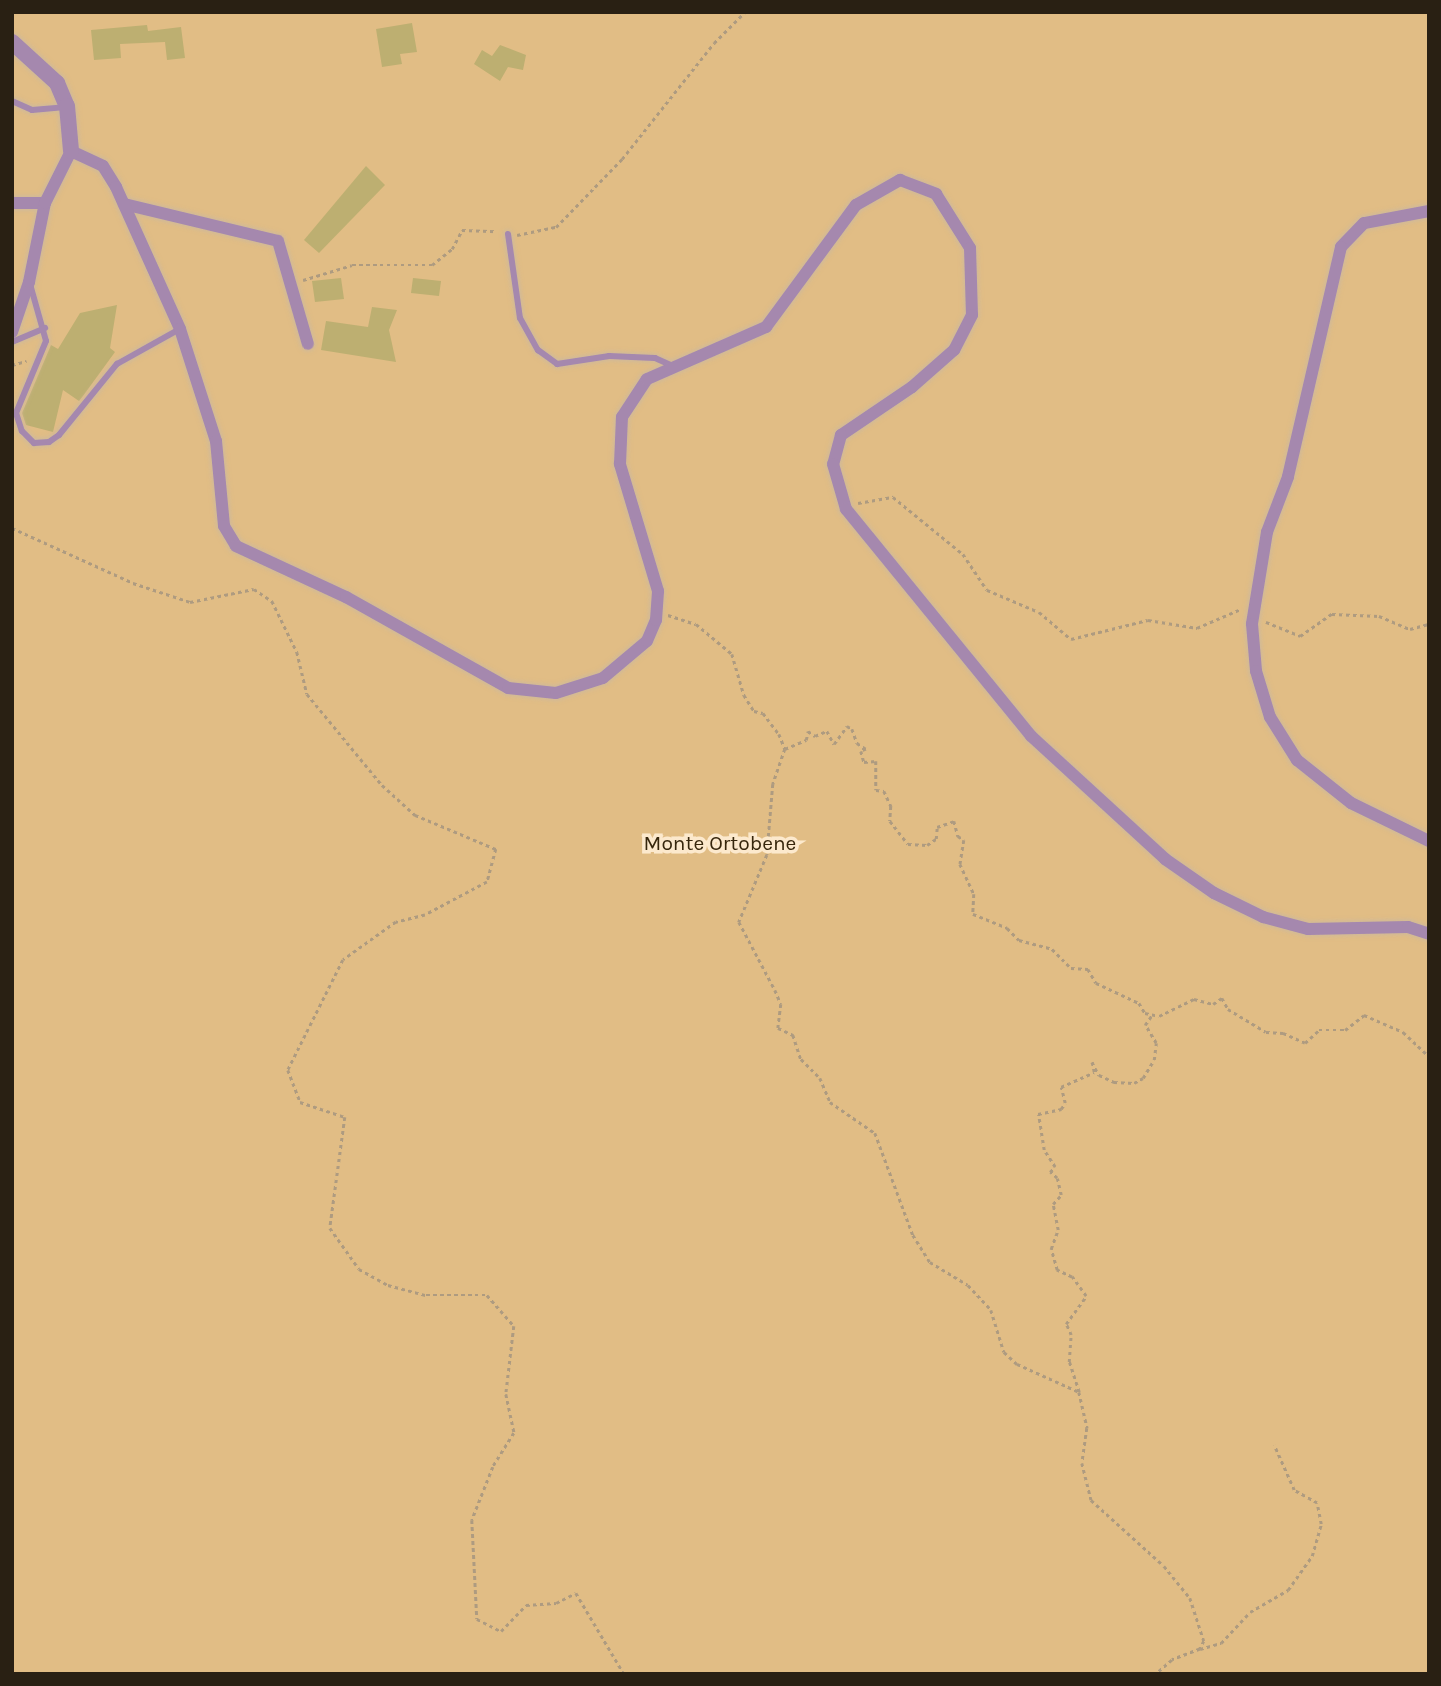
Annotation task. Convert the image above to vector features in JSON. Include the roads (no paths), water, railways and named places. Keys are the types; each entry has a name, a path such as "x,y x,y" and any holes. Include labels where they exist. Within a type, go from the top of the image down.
{"street":[{"path":"12,42 57,83 67,106 71,150 45,204 29,282 12,332"},
{"path":"71,150 103,166 124,204 180,330 216,441 224,526 236,546 346,597 508,688 556,693 603,678 647,641 656,614 658,592 620,464 622,417 647,379 766,327 856,205 900,180 936,194 970,247 972,315 954,350 893,401 841,435 833,464 846,509 1031,736 1165,859 1214,893 1263,917 1308,929 1408,927 1429,934"},
{"path":"12,203 45,204"},
{"path":"124,204 278,241 308,344"},
{"path":"1429,211 1364,223 1341,247 1288,477 1268,532 1252,624 1256,671 1270,717 1297,760 1351,803 1429,841"}],"lane":[{"path":"12,101 32,110 67,106"},
{"path":"509,234 520,318 538,350 557,364 609,356 655,358 677,368"},
{"path":"29,282 45,328 46,341 16,412 22,431 34,443 49,442 59,435 117,364 180,330"},
{"path":"12,342 45,328"}],"park label":[{"name":"Monte Ortobene","path":"720,843"}]}
